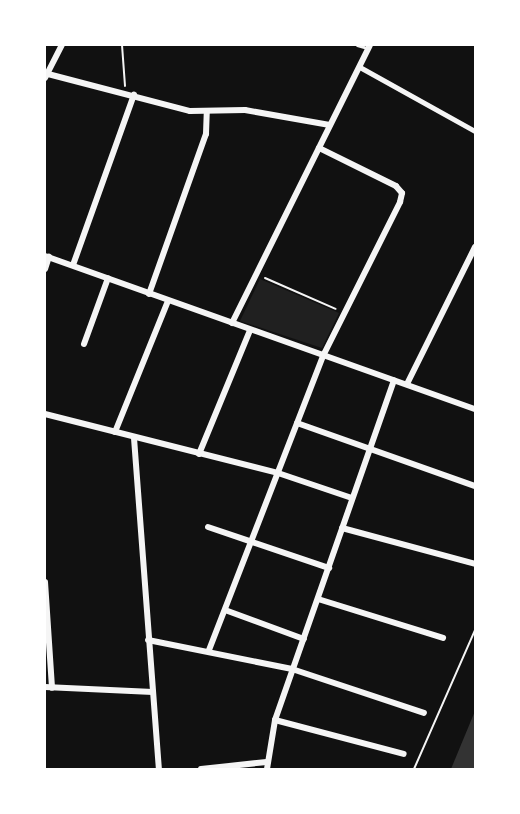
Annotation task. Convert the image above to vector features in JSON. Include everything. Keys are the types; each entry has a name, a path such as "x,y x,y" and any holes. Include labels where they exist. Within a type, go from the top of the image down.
{"street":[{"path":"62,45 46,76 207,111 245,110 330,125"},
{"path":"232,323 369,47"},
{"path":"360,67 475,131"},
{"path":"73,265 134,95"},
{"path":"149,294 206,134 207,111"},
{"path":"209,650 324,354 402,193 396,186 320,148"},
{"path":"407,384 472,259 475,248"},
{"path":"45,269 47,256 475,409"},
{"path":"84,344 108,278"},
{"path":"115,432 168,301"},
{"path":"199,454 250,330"},
{"path":"201,769 267,765 275,720 394,380"},
{"path":"45,414 278,473 352,498"},
{"path":"297,423 475,486"},
{"path":"134,438 159,769"},
{"path":"208,527 329,568"},
{"path":"342,528 475,564"},
{"path":"45,582 49,688 153,692"},
{"path":"318,599 443,638"},
{"path":"225,610 304,639"},
{"path":"148,640 209,650 292,669 424,713"},
{"path":"275,720 404,754"}],"lane":[{"path":"357,45 369,47"}],"path":[{"path":"122,45 125,92"},
{"path":"257,274 345,313"},
{"path":"414,769 475,630"}],"shaded area":[{"path":"260,279 339,313 322,348 240,321"},
{"path":"475,711 475,769 451,769"}]}
